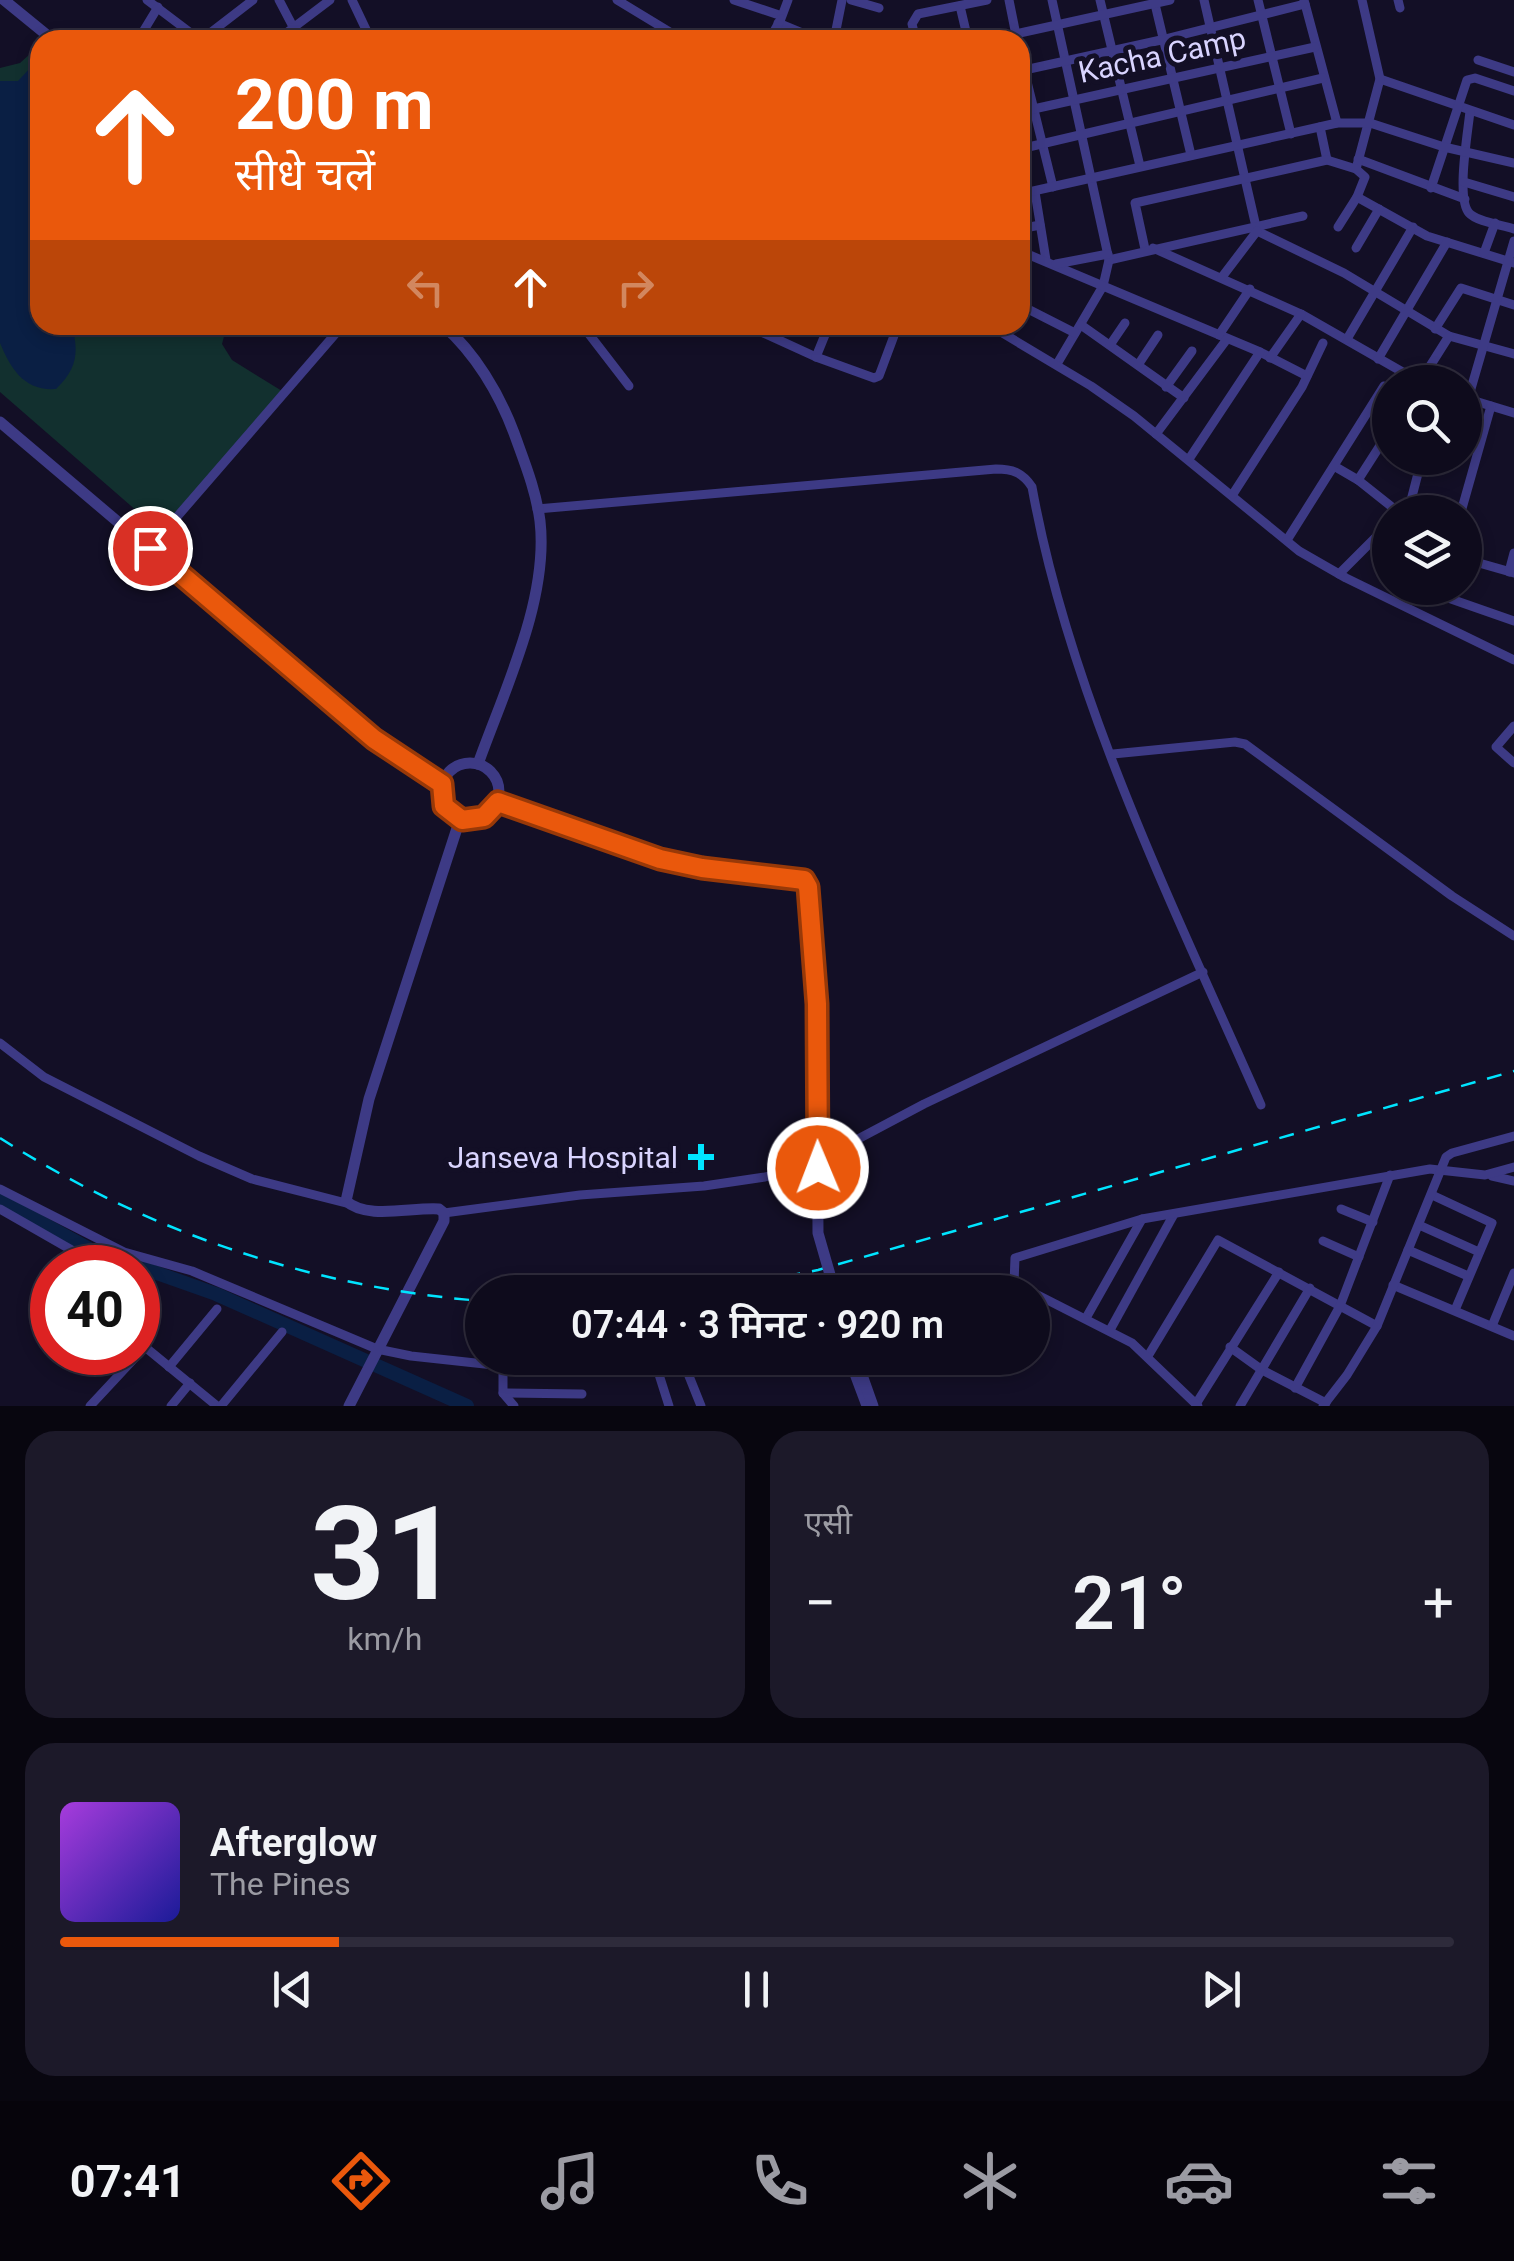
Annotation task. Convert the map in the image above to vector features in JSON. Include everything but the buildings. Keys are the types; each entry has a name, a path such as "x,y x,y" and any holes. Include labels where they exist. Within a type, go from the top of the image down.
{"street":[{"path":"5,0 41,30"},
{"path":"147,0 188,30"},
{"path":"233,0 242,8"},
{"path":"214,30 253,0"},
{"path":"280,0 294,30"},
{"path":"288,30 330,0"},
{"path":"352,0 366,30"},
{"path":"617,0 666,30"},
{"path":"734,0 799,30"},
{"path":"774,30 788,0"},
{"path":"836,30 842,0"},
{"path":"851,0 880,8"},
{"path":"915,30 914,17 987,0"},
{"path":"1008,0 1016,30"},
{"path":"1052,0 1108,257 1103,286 1057,364"},
{"path":"1100,0 1140,166"},
{"path":"1030,32 1170,0"},
{"path":"1204,0 1256,228 1222,277"},
{"path":"1258,0 1292,134"},
{"path":"1338,228 1365,180 1357,164 1380,79 1362,0"},
{"path":"1154,2 1190,155"},
{"path":"1030,68 1262,16 1304,2 1336,123"},
{"path":"960,6 966,30"},
{"path":"144,30 158,7"},
{"name":"Kacha Camp","path":"1030,109 1315,46"},
{"path":"1478,60 1514,72"},
{"path":"1030,147 1323,78"},
{"path":"1380,79 1514,125"},
{"path":"1431,188 1467,80 1514,90"},
{"path":"1030,95 1053,187"},
{"path":"1470,112 1464,182 1470,214 1514,229"},
{"path":"1030,193 1336,123 1370,123 1444,147 1514,162"},
{"path":"1320,127 1327,160"},
{"path":"1149,249 1136,203 1327,160 1357,164 1466,200"},
{"path":"1464,182 1514,197"},
{"path":"1035,192 1050,262"},
{"path":"1357,197 1427,236 1512,262"},
{"path":"1356,248 1379,209"},
{"path":"1050,262 1108,257 1304,216"},
{"path":"1484,253 1495,223"},
{"path":"1030,227 1040,225"},
{"path":"1347,338 1413,227"},
{"path":"1256,228 1373,290 1449,336 1514,354"},
{"path":"1476,365 1512,262 1514,241"},
{"path":"1378,359 1447,242"},
{"path":"1149,249 1250,289 1347,338 1389,365"},
{"path":"1030,255 1260,352 1307,376"},
{"path":"1435,329 1461,288 1514,305"},
{"path":"1156,434 1184,398 1250,289"},
{"path":"1030,309 1110,344 1184,398"},
{"path":"1270,358 1300,314"},
{"path":"1110,344 1125,323"},
{"path":"150,548 334,335"},
{"path":"452,335 502,402 538,509 540,554 535,599 478,764"},
{"path":"590,335 629,386"},
{"path":"779,335 816,357 877,378 894,335"},
{"path":"816,357 825,335"},
{"path":"1013,335 1156,434 1287,540 1338,574 1514,660"},
{"path":"1138,365 1158,335"},
{"path":"1431,365 1449,336"},
{"path":"1233,494 1324,343"},
{"path":"1166,387 1192,351"},
{"path":"1189,459 1260,352"},
{"path":"1482,403 1514,413"},
{"path":"1287,540 1372,405"},
{"path":"1465,495 1491,406"},
{"path":"0,422 374,739 442,784"},
{"path":"1358,480 1372,458"},
{"path":"1334,466 1377,495"},
{"path":"538,509 1012,470 1032,488 1064,622 1113,754 1261,1105"},
{"path":"1338,574 1372,541"},
{"path":"1482,564 1512,572 1514,553"},
{"path":"1469,605 1514,621"},
{"path":"1514,726 1496,746 1514,764"},
{"path":"1113,754 1240,742 1452,896 1514,936"},
{"path":"478,764 495,778 498,802 484,817 474,821 460,819 444,806 442,784 456,766 478,764"},
{"path":"498,802 660,859 702,868 801,878 808,887 817,1004 818,1233 830,1275"},
{"path":"346,1203 369,1098 460,819"},
{"path":"0,1042 44,1077 252,1179 369,1211 434,1208 444,1213 580,1195 704,1186 809,1165 924,1104 1203,972"},
{"path":"1230,1346 1262,1370 1324,1405 1376,1326 1452,1152 1514,1136"},
{"path":"1485,1175 1514,1167"},
{"path":"1278,1272 1197,1405 1148,1356 1110,1330 1014,1283 1013,1260 1142,1219 1390,1175 1443,1169 1514,1181"},
{"path":"1295,1388 1340,1306 1390,1175"},
{"path":"0,1190 110,1245"},
{"path":"1432,1195 1491,1220 1455,1310"},
{"path":"1341,1209 1372,1222"},
{"path":"1,1211 63,1245"},
{"path":"350,1405 443,1225 444,1213"},
{"path":"1110,1330 1174,1214"},
{"path":"44,1234 54,1218"},
{"path":"1086,1318 1142,1219"},
{"path":"1418,1225 1480,1252"},
{"path":"1148,1356 1216,1241 1376,1326"},
{"path":"1323,1241 1359,1257"},
{"path":"1408,1250 1468,1276"},
{"path":"160,1261 192,1271 376,1352 465,1362"},
{"path":"1492,1326 1514,1274"},
{"path":"1394,1285 1514,1336"},
{"path":"1240,1406 1310,1288"},
{"path":"168,1367 217,1309"},
{"path":"160,1360 219,1406 282,1332"},
{"path":"90,1406 119,1375"},
{"path":"504,1375 503,1393 514,1406"},
{"path":"659,1375 668,1406"},
{"path":"688,1375 700,1406"},
{"path":"856,1375 870,1406"},
{"path":"861,1375 870,1406"},
{"path":"171,1406 190,1383"},
{"path":"503,1393 582,1394"}],"green space":[{"path":"30,54 30,335 224,335 222,344 232,360 282,391 161,532 0,392 0,68 20,63"}],"water":[{"path":"30,68 30,335 74,335 75,344 72,367 56,389 27,382 0,343 0,81 18,81"}],"waterway":[{"path":"0,1200 89,1249 216,1294 467,1406"}],"railway":[{"path":"793,1275 1514,1071"},
{"path":"0,1138 113,1201 231,1249 354,1283 465,1299"}],"place":[{"name":"Janseva Hospital","path":"701,1157"}],"route":[{"path":"150,548 374,739 442,784 444,806 452,815 474,821 492,811 498,802 660,859 804,880 808,887 817,1004 818,1168"}]}
